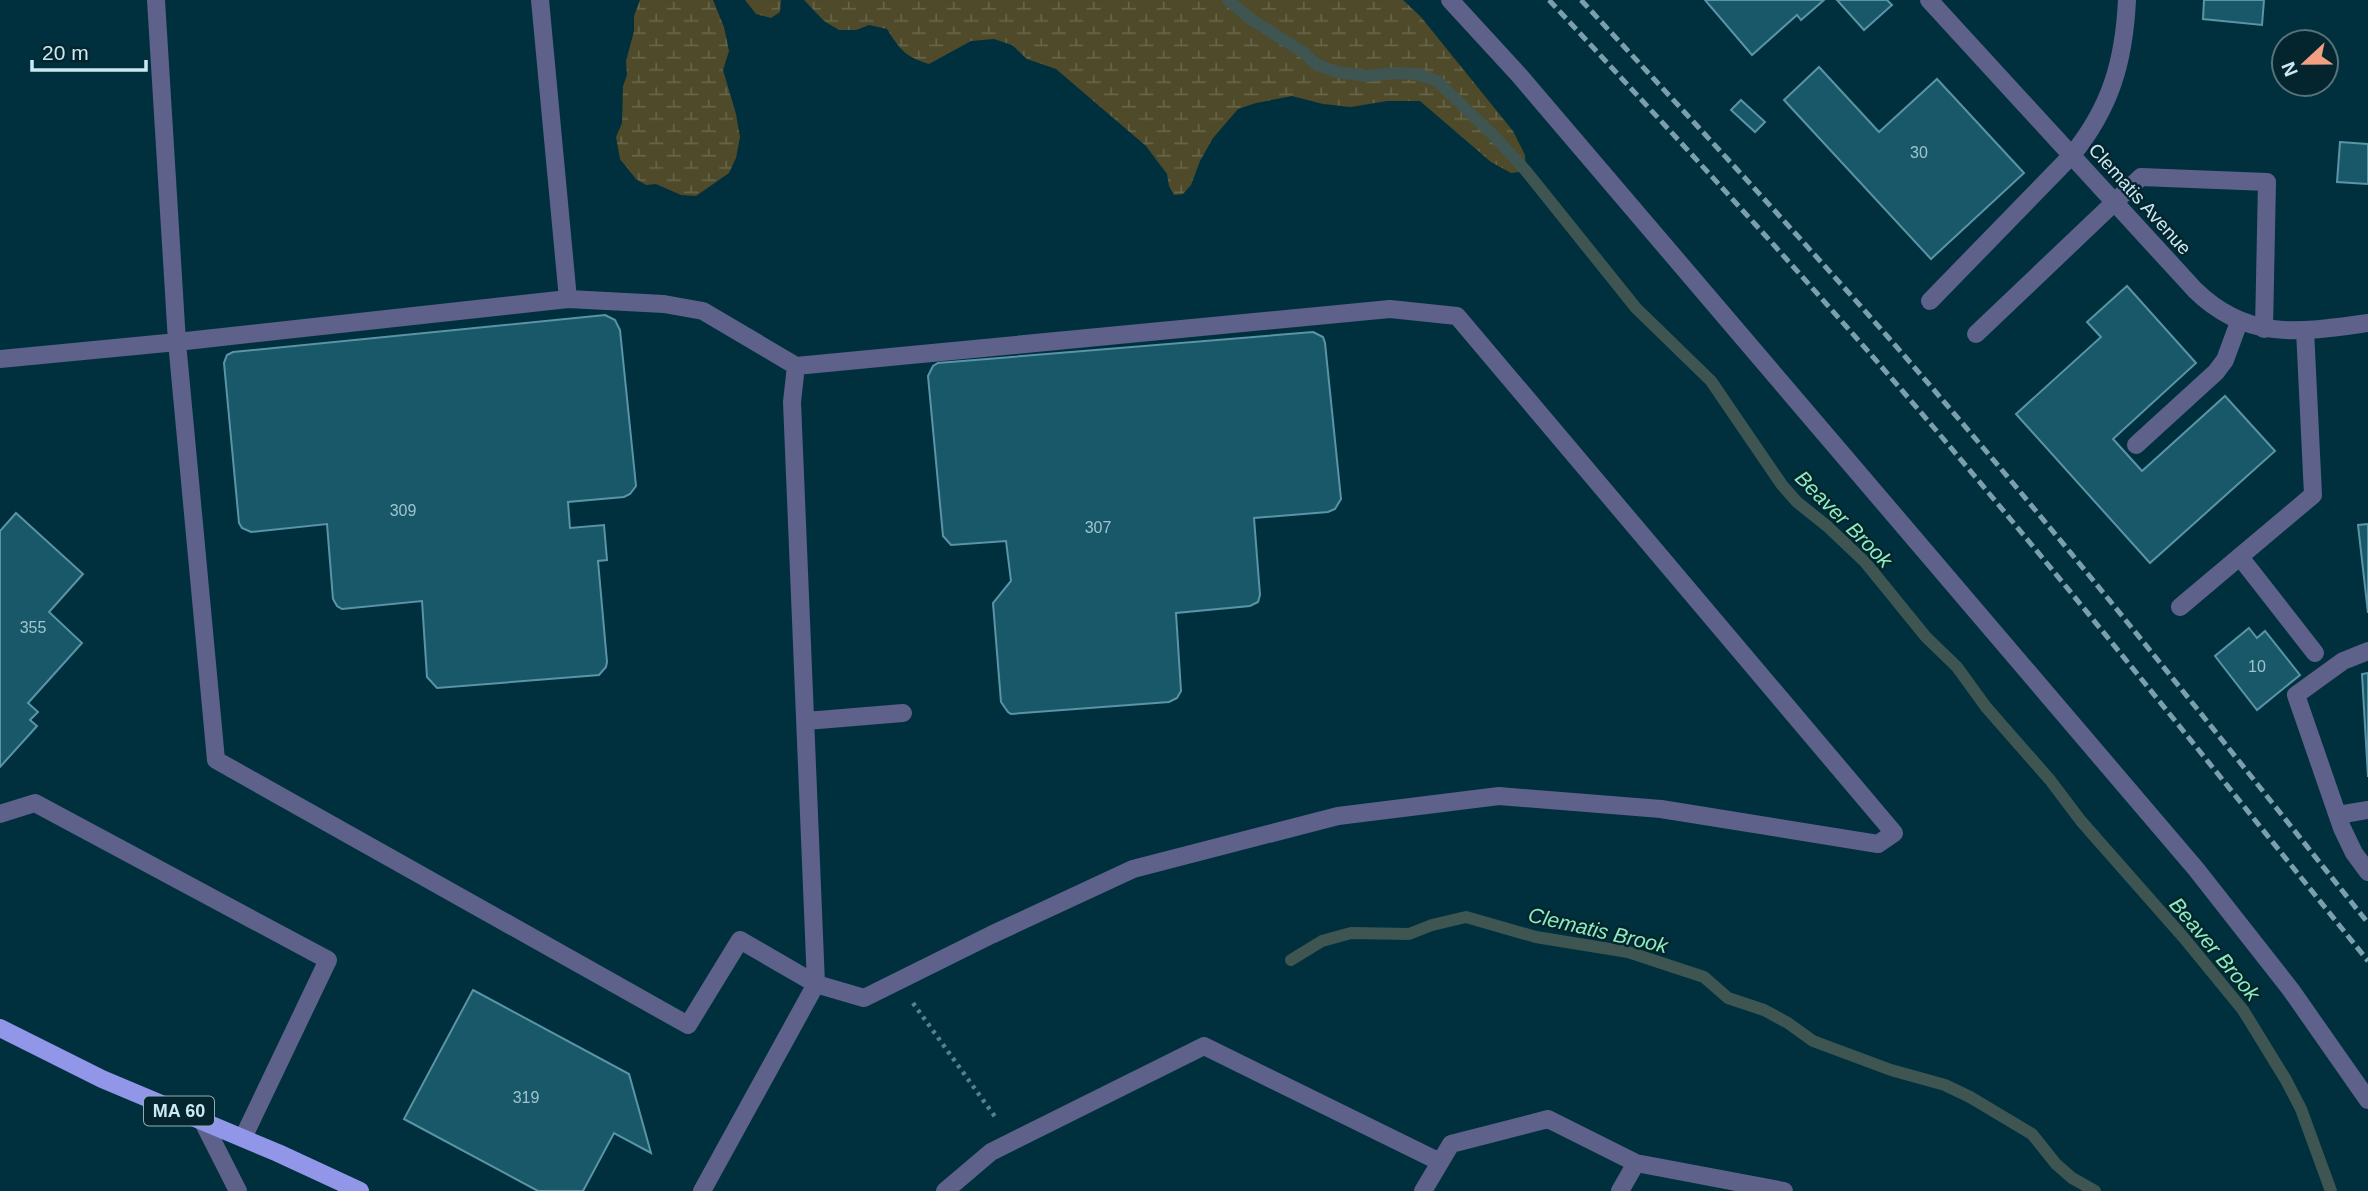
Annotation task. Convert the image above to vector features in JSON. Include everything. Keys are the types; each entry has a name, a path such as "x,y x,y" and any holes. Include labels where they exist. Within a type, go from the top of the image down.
{"main road":[{"name":"MA 60","path":"0,1028 102,1079 243,1138 359,1191"}],"street":[{"path":"0,359 177,342 568,299 664,304 703,311 796,366 1390,309 1457,316 1894,833 1878,844 1661,810 1499,796 1338,816 1133,869 990,934 864,998 816,984 740,940 688,1025 216,760 177,342 156,0"},
{"path":"540,0 568,299"},
{"path":"1450,0 1537,96 2196,869 2291,990 2368,1100"},
{"name":"Clematis Avenue","path":"1929,0 2200,295 2216,309 2239,322 2264,329 2305,330 2368,323"},
{"path":"1930,301 2072,155 2101,114 2115,78 2125,38 2127,0"},
{"path":"1976,334 2141,177 2267,181 2264,329"},
{"path":"2136,445 2216,372 2225,360 2239,322"},
{"path":"2180,607 2313,495 2305,330"},
{"path":"702,1191 816,984 792,402 796,366"},
{"path":"2240,557 2315,653"},
{"path":"2368,651 2343,661 2296,695 2338,816 2354,853 2368,872"},
{"path":"806,721 903,713"},
{"path":"0,814 35,803 328,960 243,1138"},
{"path":"2338,816 2368,810"},
{"path":"945,1191 991,1152 1204,1046 1440,1162"},
{"path":"1423,1191 1451,1144 1548,1119 1636,1163 1784,1191"},
{"path":"203,1122 238,1191"},
{"path":"1620,1191 1636,1163"}],"path":[{"path":"897,981 1013,1141"}],"green space":[{"path":"640,0 713,0 724,27 729,51 723,70 740,137 736,158 729,173 696,196 681,195 656,184 646,185 636,179 620,159 616,137 622,123 626,61 634,31 634,16"},
{"path":"745,0 781,0 780,12 771,18 756,14"},
{"path":"804,0 1403,0 1421,17 1513,131 1525,155 1526,171 1511,173 1491,162 1420,101 1387,101 1351,107 1323,104 1292,96 1238,109 1213,138 1191,185 1183,194 1174,195 1167,174 1146,146 1056,69 1027,59 1012,45 994,39 971,41 929,64 904,52 887,29 869,25 856,30 839,30 824,21"}],"building":[{"path":"1705,0 1824,0 1801,20 1797,15 1752,55"},
{"path":"1837,0 1887,0 1892,5 1864,30"},
{"path":"2204,0 2264,0 2262,25 2203,19"},
{"path":"1819,67 1879,132 1937,79 2024,173 1931,259 1784,100"},
{"path":"1741,100 1765,122 1755,132 1731,110"},
{"path":"2340,142 2368,144 2368,184 2337,182"},
{"path":"2127,286 2196,363 2113,439 2142,471 2225,396 2275,451 2150,563 2016,414 2101,337 2087,322"},
{"path":"605,315 615,320 620,330 636,486 624,497 568,502 570,528 604,525 607,560 598,561 607,662 599,675 437,688 427,677 422,601 342,609 333,599 327,524 251,532 242,528 239,523 224,363 227,355 233,352"},
{"path":"1313,332 1323,337 1325,343 1341,499 1335,509 1328,512 1254,518 1260,595 1258,602 1250,606 1176,613 1181,691 1177,698 1169,702 1011,714 1008,712 1001,702 993,603 1011,581 1006,541 951,545 943,536 928,376 933,366 938,363"},
{"path":"16,513 83,574 49,612 82,643 28,703 38,712 30,720 37,726 0,767 0,531"},
{"path":"2368,524 2368,613 2358,525"},
{"path":"2249,628 2257,638 2265,631 2300,675 2257,710 2215,656"},
{"path":"2368,673 2368,777 2362,674"},
{"path":"473,990 629,1074 651,1153 614,1133 583,1191 538,1191 404,1119"}],"waterway":[{"name":"Beaver Brook","path":"1228,0 1252,20 1303,52 1317,65 1337,72 1366,76 1417,74 1437,81 1493,135 1526,171 1636,308 1711,381 1782,485 1797,502 1865,562 1926,637 1957,667 1986,707 2050,780 2081,821 2243,1010 2301,1109 2331,1191"},
{"name":"Clematis Brook","path":"1291,960 1322,941 1351,933 1409,934 1466,917 1536,937 1628,952 1704,977 1728,998 1764,1010 1813,1041 1891,1070 1945,1085 1970,1097 2032,1134 2056,1164 2072,1178 2095,1191"}],"railway":[{"path":"1549,0 1793,266 1935,429 2099,627 2368,961"},
{"path":"1581,0 1801,239 1937,394 2124,618 2368,923"}]}
